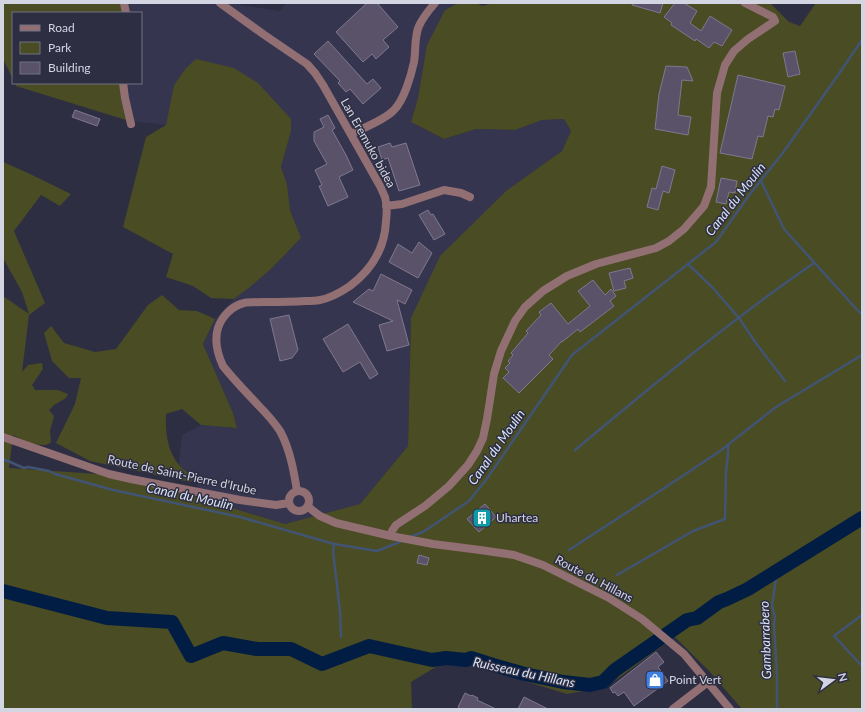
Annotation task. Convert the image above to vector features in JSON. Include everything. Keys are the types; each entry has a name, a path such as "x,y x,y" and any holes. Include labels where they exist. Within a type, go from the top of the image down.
{"street":[{"name":"Lan Eremuko bidea","path":"220,3 262,34 307,64 315,73 351,134 385,197 386,231 380,250 369,268 358,280 334,296 319,300 243,303 228,312 220,321 216,343 222,366 271,418 280,431 289,455 296,491"},
{"path":"351,134 386,116 399,104 414,62 419,27 424,16 435,3"},
{"path":"289,503 290,496 292,494 296,491 302,492 307,496 309,502 308,506 320,516 336,523 391,536 396,525 425,506 449,486 468,465 477,451 483,438 494,374 501,350 515,322 525,307 543,291 568,276 596,264 656,248 669,241 684,229 704,206 710,187 718,93 725,65 734,51 748,39 775,21 772,17 745,3"},
{"path":"123,84 131,124"},
{"path":"386,206 402,204 444,190 461,192 470,196"},
{"name":"Route de Saint-Pierre d'Irube","path":"3,436 110,474 131,479 253,502 276,505 289,503 290,506 296,511 303,510 308,506"},
{"name":"Route du Hillans","path":"391,536 514,556 543,565 609,598 657,631 684,654 730,709"},
{"path":"673,709 708,682"}],"shaded area":[{"path":"128,3 239,3 240,5 280,11 286,3 458,3 445,10 411,122 444,139 476,129 515,130 542,120 564,119 571,131 562,151 506,191 491,206 411,318 408,446 360,504 285,524 198,497 197,476 187,472 179,464 182,435 201,425 237,428 233,413 203,344 215,319 234,299 271,269 301,238 290,210 287,184 281,167 291,131 174,85 166,125 126,120 128,84 142,84 142,12 130,12"}],"green space":[{"path":"3,3 128,3 130,12 12,12 12,77 3,59"},
{"path":"458,3 476,3 482,6 493,3 770,3 789,22 800,26 816,3 862,3 862,709 742,709 710,672 675,637 606,687 567,694 493,671 466,660 439,665 411,682 412,709 3,709 3,296 29,314 22,292 3,258 3,162 71,194 60,206 41,195 14,231 45,303 29,315 22,372 28,365 42,363 43,369 32,385 35,390 58,390 68,394 66,398 54,405 49,410 54,416 50,431 50,443 41,445 13,435 9,468 128,476 285,524 360,504 408,446 411,318 440,256 506,191 562,151 571,131 564,119 542,120 515,130 476,129 444,139 411,122 418,98 427,45 445,10"},
{"path":"196,59 234,68 258,83 291,119 291,131 281,167 287,184 290,210 301,238 271,269 234,299 211,298 193,286 166,277 173,254 123,227 146,137 166,125 174,85 186,68"},
{"path":"15,84 128,84 126,120 16,86"},
{"path":"162,295 179,310 197,311 215,319 203,344 233,413 237,428 201,425 182,409 166,414 166,430 171,453 180,466 189,473 197,476 190,482 90,461 56,443 75,404 81,378 69,378 52,361 44,333 51,326 64,343 95,352 116,349 148,305"}],"building":[{"path":"367,3 377,3 398,27 383,40 389,47 376,59 372,54 363,62 336,32"},
{"path":"633,3 663,3 660,13 632,5"},
{"path":"675,3 684,3 697,11 690,23 701,31 710,16 732,30 722,46 714,42 709,48 696,39 695,41 671,25 672,23 664,17"},
{"path":"328,41 367,84 373,79 381,88 363,104 350,89 346,92 338,83 340,81 314,54"},
{"path":"795,51 800,74 788,77 783,53"},
{"path":"666,66 687,67 693,81 682,80 678,115 691,117 688,135 655,129 659,94"},
{"path":"738,75 785,86 779,110 775,109 773,117 768,116 763,137 758,136 752,159 720,153"},
{"path":"75,110 100,119 97,126 72,117"},
{"path":"328,115 335,128 332,130 353,170 339,177 348,197 328,206 319,186 322,185 315,170 327,164 314,141 314,132 324,127 320,119"},
{"path":"390,143 392,147 406,143 420,185 399,191 388,158 382,160 378,147"},
{"path":"662,166 675,170 669,193 663,191 658,210 647,207 652,188 656,189"},
{"path":"721,178 737,181 735,193 729,192 726,204 716,202"},
{"path":"428,210 431,215 433,214 445,234 434,240 419,215"},
{"path":"419,242 432,253 418,278 389,262 398,244 412,253"},
{"path":"630,268 633,278 624,281 626,288 614,291 609,273"},
{"path":"381,274 412,290 405,304 397,300 409,345 387,351 379,325 393,321 353,302 369,289 373,291"},
{"path":"593,280 605,295 611,289 616,296 610,301 614,306 580,332 578,329 562,341 549,355 553,359 519,393 503,378 509,372 505,368 510,363 508,361 513,355 511,353 528,333 526,331 541,315 539,312 551,303 568,324 590,306 578,291"},
{"path":"289,315 298,350 292,358 280,361 270,319"},
{"path":"348,324 378,374 370,379 360,362 343,372 323,339"},
{"name":"Uhartea","path":"485,504 496,517 479,532 467,519"},
{"path":"419,555 429,558 427,565 417,563"},
{"path":"656,652 664,662 658,667 668,681 634,706 624,692 618,696 615,692 613,693 610,688"},
{"path":"465,693 478,698 477,700 496,709 461,709 458,707"},
{"path":"524,697 548,709 518,709"}],"waterway":[{"name":"Canal du Moulin","path":"410,537 423,532 469,501 486,480 572,355 716,242 750,194 782,154 862,40"},
{"path":"761,181 784,229 860,313"},
{"path":"575,450 722,330 814,263"},
{"path":"688,264 713,288 739,318 785,381"},
{"path":"569,550 720,451 776,407 862,355"},
{"path":"617,575 693,531 725,519 728,445"},
{"name":"Canal du Moulin","path":"3,459 24,468 28,467 49,471 113,490 240,517 334,544 377,551 402,541"},
{"name":"Ruisseau du Hillans","path":"3,591 107,618 172,622 191,656 223,643 257,649 291,649 322,664 369,646 432,660 446,658 466,660 471,658 525,674 563,682 590,685 603,682 615,670 687,620 697,618 719,602 748,589 862,518"},
{"path":"334,544 333,551 340,611 341,637"},
{"name":"Gambarrabero","path":"777,571 772,606 775,617 777,709"},
{"path":"862,615 834,636 862,666"}],"place":[{"name":"Uhartea","path":"482,518"},
{"name":"Point Vert","path":"655,680"}]}
